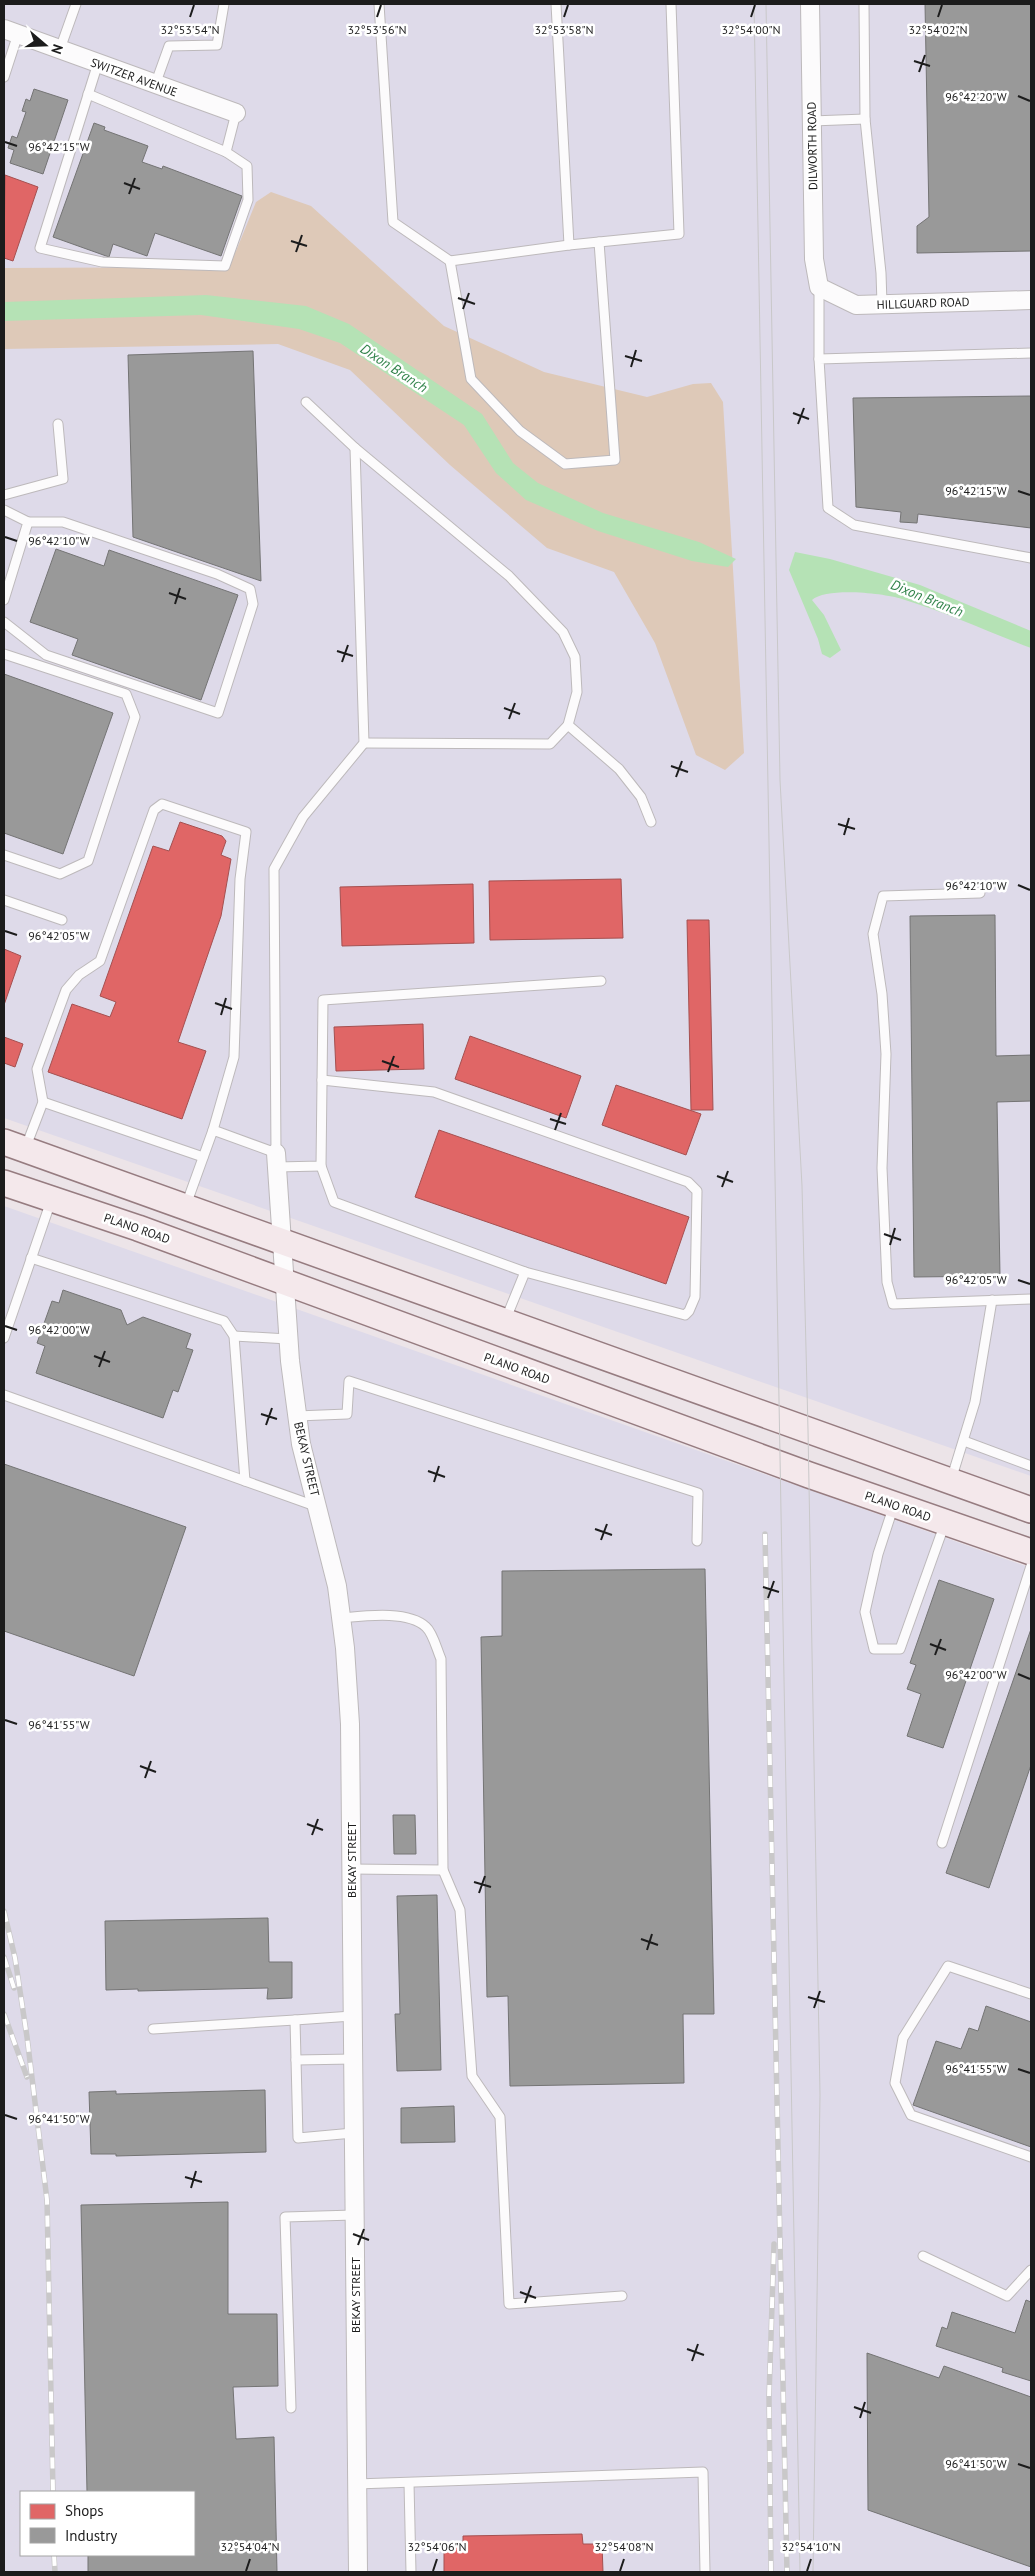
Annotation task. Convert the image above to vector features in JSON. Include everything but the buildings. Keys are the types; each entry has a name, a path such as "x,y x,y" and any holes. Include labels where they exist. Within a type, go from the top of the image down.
{"main road":[{"path":"14,1145 1031,1510"},
{"name":"PLANO ROAD","path":"4,1182 285,1282 894,1505 1031,1552"}],"street":[{"name":"DILWORTH ROAD","path":"810,4 814,259 819,287"},
{"name":"SWITZER AVENUE","path":"11,31 236,114"},
{"name":"HILLGUARD ROAD","path":"819,287 856,305 1031,300"},
{"name":"BEKAY STREET","path":"277,1160 288,1339 301,1444 337,1586 350,1724 358,2572"}],"lane":[{"path":"60,50 76,4"},
{"path":"155,85 169,46 217,45 224,4"},
{"path":"379,4 393,222 450,261 568,245 679,234 671,4"},
{"path":"556,4 568,245"},
{"path":"864,4 865,119 881,273 882,304"},
{"path":"4,78 11,31"},
{"path":"88,94 226,152 247,166 248,200 225,266 102,262 40,248 88,94 98,63"},
{"path":"226,152 236,114"},
{"path":"812,121 865,119"},
{"path":"450,261 472,379 520,431 565,464 615,460 598,242"},
{"path":"819,287 819,358 828,508 854,525 1031,558"},
{"path":"819,358 1031,353"},
{"path":"306,402 355,448 509,576 563,632 575,656 577,692 568,725 550,744 364,743"},
{"path":"4,495 63,479 58,424"},
{"path":"277,1160 274,869 303,817 364,743 355,448"},
{"path":"4,510 28,522 63,522 217,574 250,588 253,604 218,714 46,655 4,622"},
{"path":"4,600 28,522"},
{"path":"4,654 126,694 135,717 88,861 60,874 4,855"},
{"path":"568,725 618,769 641,797 651,822"},
{"path":"14,1145 43,1102 37,1069 66,990 79,975 100,960 154,810 162,804 246,832 240,879 234,1056 213,1130 185,1207"},
{"path":"980,893 882,896 874,934 882,994 886,1054 882,1168 886,1282 893,1304 1031,1299"},
{"path":"4,900 62,920"},
{"path":"322,1080 434,1092 688,1182 697,1191 695,1297 689,1311 685,1315 525,1272 334,1202 321,1166 322,1000 601,981"},
{"path":"43,1102 203,1157"},
{"path":"213,1130 277,1160 321,1166"},
{"path":"4,1338 51,1199"},
{"path":"31,1258 224,1321 234,1336 245,1481"},
{"path":"504,1322 525,1272"},
{"path":"951,1481 976,1402 992,1300"},
{"path":"234,1336 288,1339"},
{"path":"298,1416 347,1414 349,1381 698,1493 697,1541"},
{"path":"4,1395 318,1507"},
{"path":"964,1441 1031,1466"},
{"path":"894,1505 878,1554 865,1612 874,1649 900,1649 946,1522"},
{"path":"942,1843 1031,1566"},
{"path":"341,1618 368,1615 407,1617 426,1627 441,1659 443,1870 460,1910 472,2076 500,2117 509,2304 622,2296"},
{"path":"351,1869 443,1870"},
{"path":"1031,1994 948,1966 903,2038 895,2083 911,2115 1031,2157"},
{"path":"153,2029 352,2016"},
{"path":"295,2020 298,2138 353,2133"},
{"path":"296,2060 353,2059"},
{"path":"291,2408 285,2217 354,2215"},
{"path":"923,2256 1007,2296 1031,2270"},
{"path":"356,2484 703,2472 705,2572"},
{"path":"409,2483 411,2572"}],"shaded area":[{"path":"4,4 1031,4 1031,1476 4,1118"},
{"path":"271,192 311,206 444,326 544,372 647,397 693,384 711,383 723,402 744,753 725,770 696,755 655,643 614,572 547,548 450,465 350,370 278,344 4,349 4,268 217,267 236,251 256,202"},
{"path":"4,1206 1031,1568 1031,2572 4,2572"}],"water":[{"name":"Dixon Branch","path":"206,295 306,306 349,324 482,414 513,463 538,483 603,513 699,542 736,559 728,567 692,561 598,531 526,500 496,473 464,425 340,343 299,329 201,315 4,321 4,302"},
{"name":"Dixon Branch","path":"795,552 830,559 920,585 1031,631 1031,648 951,616 902,599 869,593 842,592 819,596 812,600 824,615 841,650 830,658 822,654 818,639 789,570"}],"tram line":[{"path":"754,4 800,2572"},
{"path":"766,4 780,780 802,1186 808,1430 820,2095 813,2572"}],"railway":[{"path":"765,1534 787,2572"},
{"path":"4,1911 15,1958 27,2037 47,2200 53,2491"},
{"path":"4,1957 14,1988"},
{"path":"4,2014 27,2077"},
{"path":"771,2572 769,2397 774,2244"},
{"path":"54,2556 55,2572"}]}
